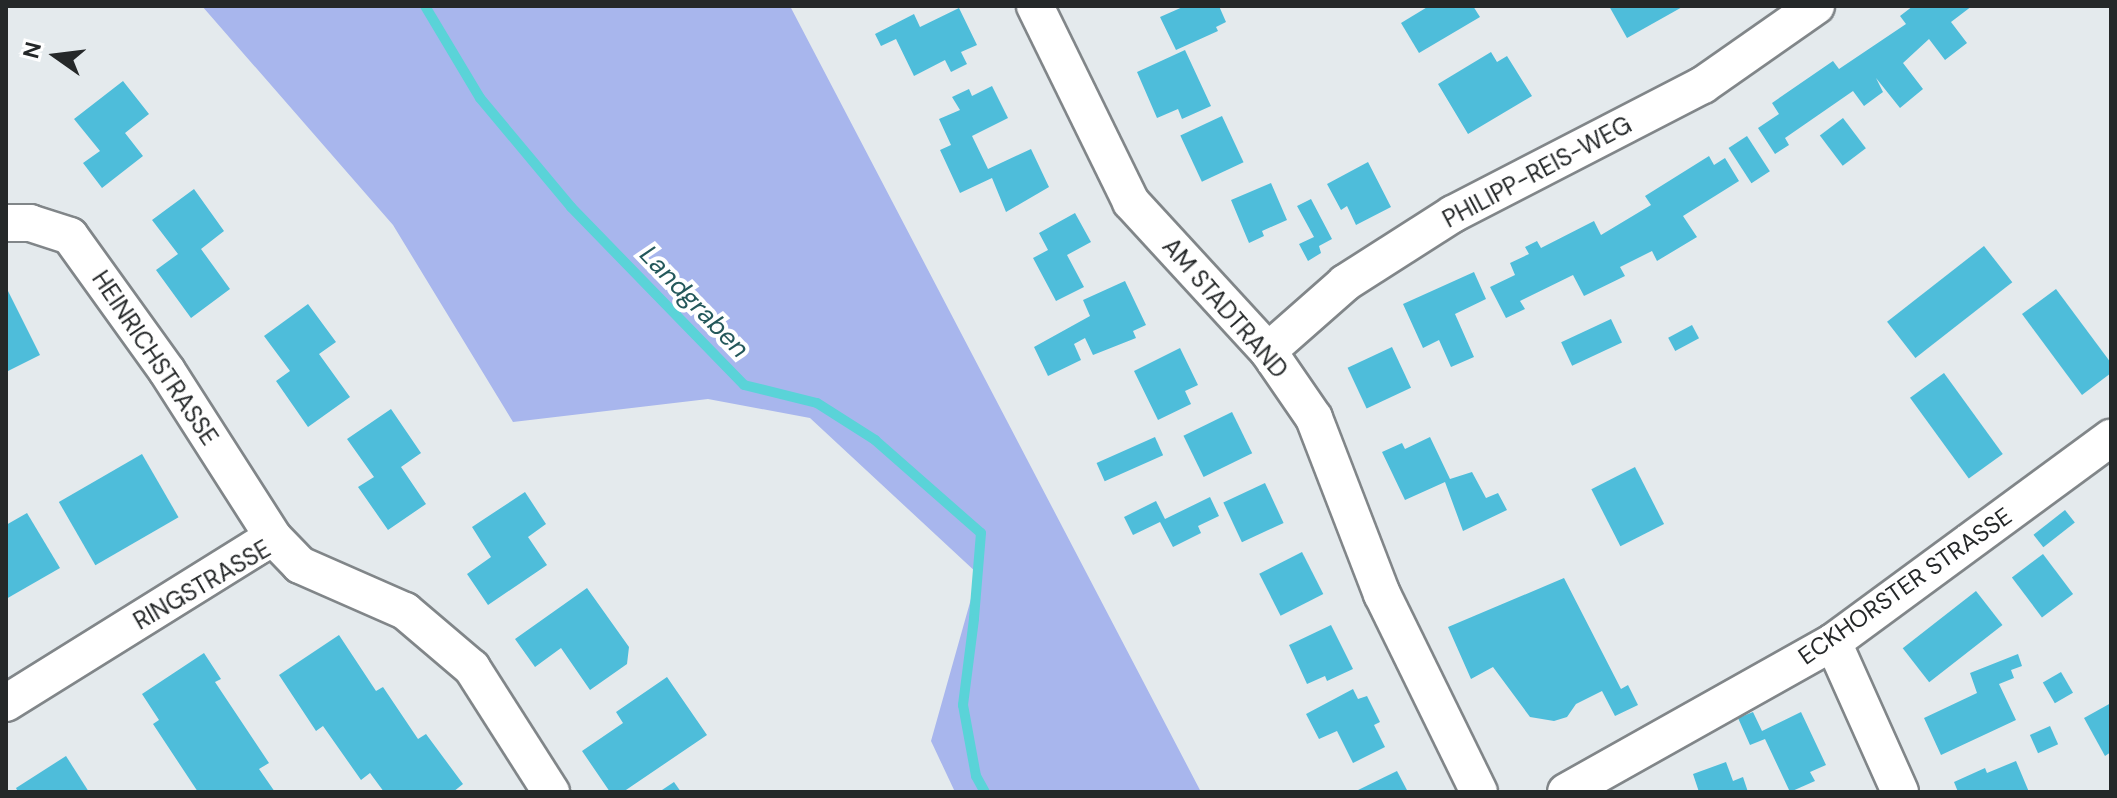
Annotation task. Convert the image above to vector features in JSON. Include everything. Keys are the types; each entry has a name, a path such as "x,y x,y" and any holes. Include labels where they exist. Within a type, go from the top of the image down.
{"street":[{"name":"AM STADTRAND","path":"1035,6 1131,202 1268,351 1314,418 1382,594 1479,792"},
{"name":"PHILIPP-REIS-WEG","path":"1268,351 1345,283 1453,214 1703,85 1816,6"},
{"name":"HEINRICHSTRASSE","path":"6,223 30,223 70,236 167,371 273,537"},
{"name":"ECKHORSTER STRASSE","path":"1566,792 1833,642 2111,438"},
{"name":"RINGSTRASSE","path":"6,703 273,537 300,565 405,611 472,668 551,792"},
{"path":"1833,642 1900,792"}],"shaded area":[{"path":"202,6 790,6 1201,792 955,792 931,741 978,574 810,418 708,399 513,422 393,225"}],"building":[{"path":"1185,6 1219,6 1226,22 1216,27 1218,31 1176,50 1160,17"},
{"path":"1429,6 1473,6 1480,17 1419,53 1401,23"},
{"path":"1609,6 1684,6 1627,38"},
{"path":"1913,6 1972,6 1951,22 1967,43 1945,60 1929,39 1903,63 1923,89 1900,108 1876,78 1883,92 1864,106 1853,91 1785,138 1789,145 1775,154 1758,128 1779,114 1772,103 1833,61 1839,69 1906,24 1900,16"},
{"path":"959,8 977,45 961,52 967,64 951,72 945,60 914,76 896,39 881,46 875,34 914,14 920,27"},
{"path":"1185,50 1211,106 1182,119 1178,109 1157,118 1137,72"},
{"path":"1491,52 1497,62 1507,56 1532,96 1468,134 1438,84"},
{"path":"123,81 149,114 125,133 143,156 102,188 83,163 100,151 74,119"},
{"path":"992,86 1008,118 972,136 988,169 1031,149 1049,187 1006,212 992,178 960,193 940,150 951,145 939,119 960,110 952,97 969,89 972,96"},
{"path":"1222,116 1244,162 1202,182 1180,135"},
{"path":"1843,118 1866,148 1843,166 1820,135"},
{"path":"1747,136 1770,171 1751,183 1729,148"},
{"path":"1709,156 1714,165 1725,158 1739,181 1683,216 1697,237 1657,261 1652,251 1620,267 1625,276 1584,296 1573,275 1520,301 1525,309 1506,318 1490,287 1515,275 1510,263 1529,254 1525,247 1537,241 1541,248 1594,221 1601,235 1651,205 1645,196"},
{"path":"1368,162 1391,207 1356,225 1347,206 1341,210 1327,184"},
{"path":"1271,183 1287,220 1262,231 1264,236 1249,243 1231,200"},
{"path":"194,189 224,231 201,249 230,289 191,318 156,270 178,254 152,220"},
{"path":"1311,199 1332,239 1319,246 1321,253 1308,261 1299,244 1314,237 1297,206"},
{"path":"1075,213 1091,242 1067,255 1084,287 1056,301 1033,258 1048,250 1039,233"},
{"path":"1984,246 2012,282 1915,358 1887,322"},
{"path":"1474,272 1486,299 1455,314 1474,357 1451,367 1439,340 1423,348 1403,304"},
{"path":"1125,281 1146,325 1133,331 1136,338 1093,355 1085,338 1074,344 1081,360 1048,376 1034,347 1090,316 1083,300"},
{"path":"6,287 40,355 6,372"},
{"path":"2056,289 2111,363 2111,373 2082,395 2022,314"},
{"path":"308,304 336,342 319,354 350,397 308,427 276,381 290,371 264,336"},
{"path":"1611,319 1622,343 1572,366 1561,342"},
{"path":"1692,325 1699,338 1675,351 1668,338"},
{"path":"1392,347 1411,388 1367,408 1348,368"},
{"path":"1180,348 1198,385 1185,391 1191,404 1158,420 1134,371"},
{"path":"1944,373 2003,454 1969,479 1910,398"},
{"path":"391,409 421,453 401,467 426,504 388,530 358,487 374,477 347,439"},
{"path":"1232,412 1252,453 1204,477 1183,436"},
{"path":"1155,437 1163,455 1105,481 1097,463"},
{"path":"1430,437 1450,479 1472,472 1486,498 1498,493 1507,510 1463,531 1445,482 1405,500 1382,452 1402,443 1405,449"},
{"path":"142,454 179,517 95,565 59,502"},
{"path":"1635,467 1664,524 1620,546 1591,489"},
{"path":"1265,483 1284,523 1242,542 1223,502"},
{"path":"525,492 546,524 528,537 547,565 488,605 467,574 491,557 472,527"},
{"path":"1210,497 1219,516 1198,526 1201,533 1173,547 1160,522 1133,535 1124,517 1156,501 1165,519"},
{"path":"2065,510 2075,523 2043,547 2033,535"},
{"path":"27,513 60,568 6,599 6,525"},
{"path":"1302,552 1323,594 1281,616 1259,574"},
{"path":"2043,554 2073,594 2042,617 2012,577"},
{"path":"1564,578 1621,689 1628,685 1638,705 1615,716 1602,691 1576,704 1567,717 1554,721 1530,717 1493,667 1471,679 1448,627"},
{"path":"587,588 629,647 627,664 590,690 561,648 535,667 515,639"},
{"path":"1976,591 2002,625 1929,682 1903,648"},
{"path":"1331,625 1353,669 1327,681 1325,676 1307,684 1289,645"},
{"path":"339,635 376,691 383,687 418,739 426,734 463,784 453,792 384,792 370,773 361,780 323,726 316,731 279,675"},
{"path":"204,653 221,679 215,682 269,763 259,769 275,792 198,792 153,724 159,720 142,694"},
{"path":"2018,654 2022,666 2011,670 2014,678 1999,684 2016,720 1941,755 1924,718 1977,693 1970,673"},
{"path":"2061,672 2073,693 2055,703 2043,683"},
{"path":"667,677 707,735 623,792 610,792 582,751 623,723 616,712"},
{"path":"1353,689 1358,699 1367,696 1380,722 1374,725 1385,747 1353,763 1337,731 1319,739 1306,714"},
{"path":"2111,703 2111,752 2105,756 2084,718"},
{"path":"1753,712 1762,731 1801,712 1826,765 1810,772 1815,781 1790,792 1765,739 1750,745 1738,718"},
{"path":"2050,726 2058,744 2038,753 2030,735"},
{"path":"66,756 89,792 18,792 16,788"},
{"path":"2016,761 2029,792 1958,792 1954,782 1985,768 1987,773"},
{"path":"1726,762 1733,781 1743,777 1748,792 1699,792 1693,774"},
{"path":"1397,771 1408,792 1354,792"},
{"path":"674,782 681,792 659,792"}],"waterway":[{"name":"Landgraben","path":"425,6 480,98 571,207 744,385 817,403 875,440 981,533 963,705 976,776 985,792"}]}
